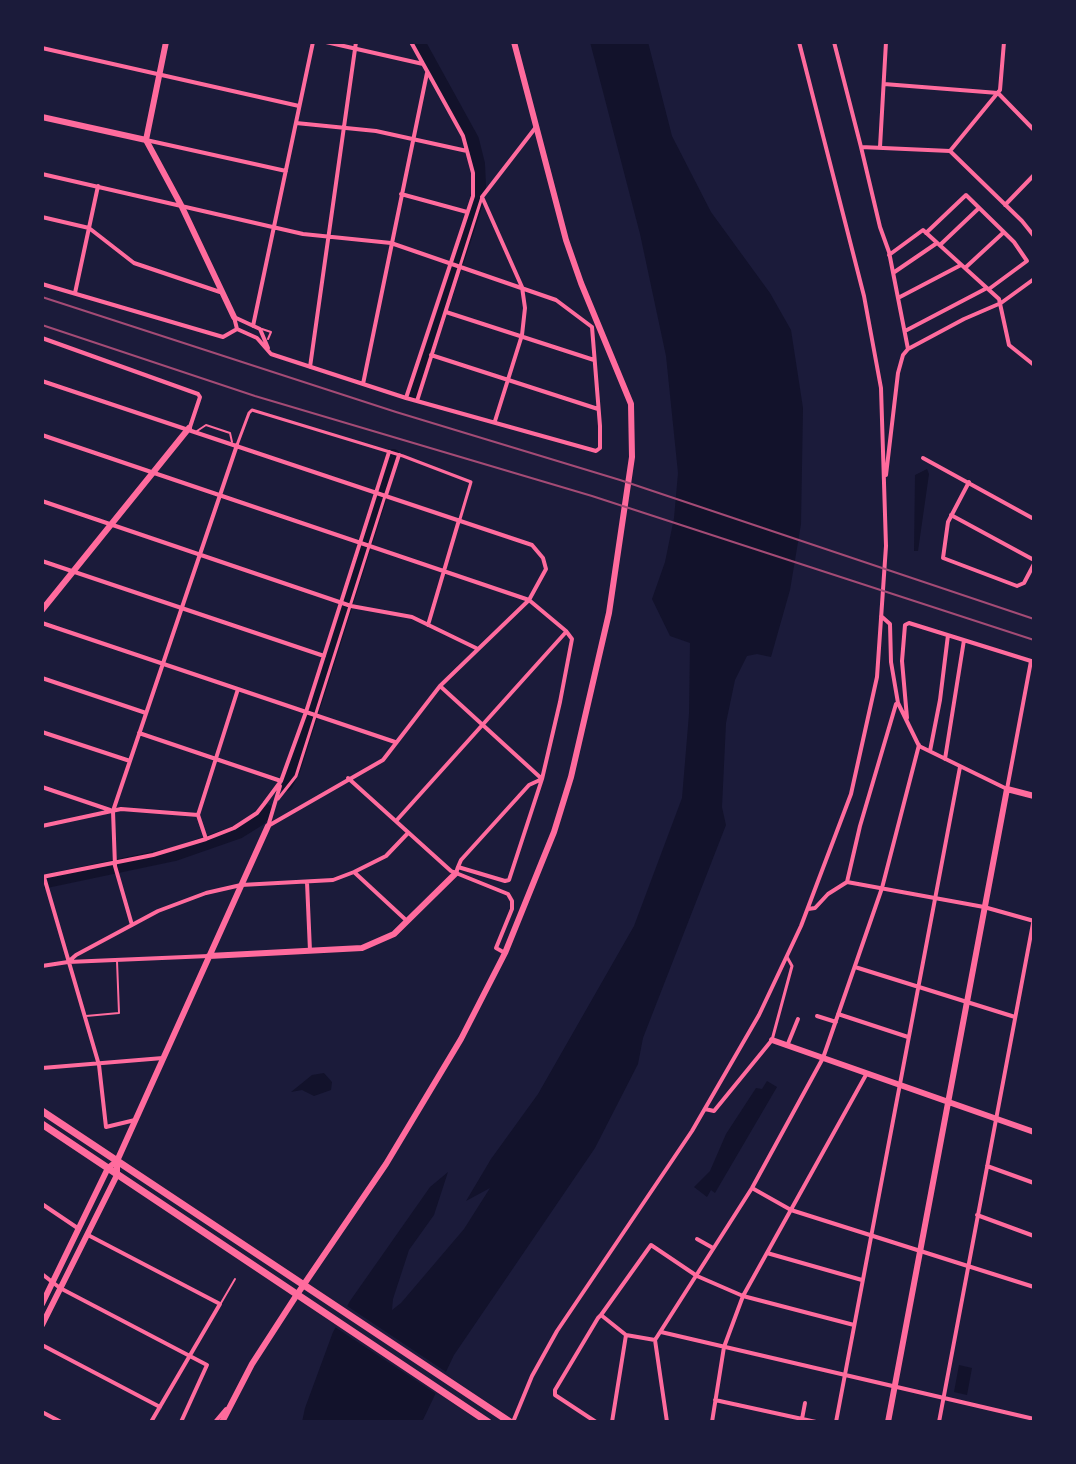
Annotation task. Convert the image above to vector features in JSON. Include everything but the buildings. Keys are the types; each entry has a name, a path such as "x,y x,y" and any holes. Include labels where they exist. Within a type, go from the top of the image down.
{"highway":[{"path":"42,1111 302,1286 512,1422"},
{"path":"42,1124 488,1422"}],"street":[{"path":"166,42 146,140 181,205 237,329 262,340"},
{"path":"313,42 255,327 271,354 406,398 596,451 600,448 594,360 595,325"},
{"path":"326,42 423,64"},
{"path":"310,367 356,42"},
{"path":"411,42 463,136 473,173 473,196 446,312 417,401"},
{"path":"215,1422 228,1407 302,1286 386,1164 461,1039 505,953 548,850 571,777 606,628 630,474 633,440 631,404 595,325 566,240 514,42"},
{"path":"512,1422 532,1376 557,1331 705,1109 759,1015 808,909 851,794 877,677 886,546 882,404 867,311 799,42"},
{"path":"834,42 889,255 908,349"},
{"path":"880,148 886,42"},
{"path":"950,151 998,93 1004,42"},
{"path":"42,48 299,106"},
{"path":"363,384 427,72"},
{"path":"884,84 998,93 1034,130"},
{"path":"42,117 286,171"},
{"path":"296,123 376,131 468,152"},
{"path":"406,398 482,197 536,127"},
{"path":"861,147 950,151 1034,236"},
{"path":"42,174 274,227 391,243 556,300 595,325"},
{"path":"1005,205 1034,175"},
{"path":"75,293 98,186"},
{"path":"401,194 467,212"},
{"path":"905,331 988,288 1027,261 1004,232 966,195 926,233"},
{"path":"473,196 482,197"},
{"path":"482,197 522,287 525,308 522,335 495,422"},
{"path":"892,273 938,244 979,208"},
{"path":"42,217 89,228 134,263 220,292"},
{"path":"889,255 923,230 1001,303 1009,345 1034,365"},
{"path":"898,298 963,267 1004,232"},
{"path":"884,488 898,373 903,355 908,349 964,319 1001,303 1034,279"},
{"path":"42,284 223,337 237,329"},
{"path":"446,312 594,360"},
{"path":"234,320 255,327"},
{"path":"42,338 200,397 193,430 154,472 42,610"},
{"path":"431,355 598,409"},
{"path":"42,381 532,545 543,558 546,569 529,600 440,686 383,760 268,826"},
{"path":"132,925 115,866 113,811 220,495 234,444 252,410 440,468 471,482 428,625"},
{"path":"42,435 529,600 572,639 542,779 509,880 451,871 348,778"},
{"path":"42,1325 117,1175 117,1161 268,826 281,781 311,714 381,494 389,452"},
{"path":"275,802 296,776 324,656 346,604 381,494 399,455"},
{"path":"923,458 1034,519"},
{"path":"951,515 1034,562 1024,583 1017,586 943,558 948,522 951,515 969,482"},
{"path":"42,501 346,604 412,617 478,649"},
{"path":"42,561 324,656"},
{"path":"881,616 890,624 891,662 898,703 919,745 1007,789 1034,796"},
{"path":"42,623 395,742"},
{"path":"888,1422 1032,661 909,623 905,625 902,661 908,721"},
{"path":"396,821 566,631"},
{"path":"930,751 948,635"},
{"path":"945,759 964,640"},
{"path":"42,678 146,713"},
{"path":"440,686 542,779"},
{"path":"206,839 198,815 238,689"},
{"path":"847,882 860,826 898,703"},
{"path":"42,732 130,761"},
{"path":"139,733 281,781"},
{"path":"667,1422 655,1340 752,1188 823,1058 882,888 919,745"},
{"path":"836,1422 960,767"},
{"path":"42,966 68,962 362,948 386,939 407,921 457,870 461,860 529,785 542,779"},
{"path":"135,1120 106,1127 99,1065 44,880 115,866 234,828 257,813 281,781"},
{"path":"42,787 113,811"},
{"path":"42,826 113,811 198,815"},
{"path":"68,962 179,902 241,885 333,880 386,856 408,833"},
{"path":"457,870 508,894 512,909 496,948 505,953"},
{"path":"354,872 407,921"},
{"path":"307,882 310,951"},
{"path":"808,909 815,908 828,894 847,882 984,907 1034,920 939,1422"},
{"path":"705,1109 714,1111 772,1040 792,966 787,957"},
{"path":"855,967 1015,1017"},
{"path":"838,1014 908,1037"},
{"path":"817,1016 836,1022"},
{"path":"787,1046 798,1019"},
{"path":"772,1040 1034,1132"},
{"path":"42,1068 163,1058"},
{"path":"712,1422 724,1347 743,1296 867,1073"},
{"path":"42,1304 108,1168 117,1161"},
{"path":"987,1165 1034,1183"},
{"path":"752,1188 791,1210 1034,1287"},
{"path":"42,1204 79,1229"},
{"path":"977,1215 1034,1236"},
{"path":"87,1235 220,1304 151,1422"},
{"path":"697,1239 713,1248"},
{"path":"596,1422 555,1395 555,1390 601,1315 651,1245 697,1276 743,1296 854,1325"},
{"path":"767,1253 862,1280"},
{"path":"42,1274 60,1288 207,1365 181,1422"},
{"path":"601,1315 626,1335 655,1340"},
{"path":"661,1332 1034,1419"},
{"path":"612,1422 626,1335"},
{"path":"42,1345 160,1407"},
{"path":"715,1400 816,1422"},
{"path":"802,1419 805,1403"},
{"path":"222,1422 228,1407"},
{"path":"42,1412 61,1422"}],"lane":[{"path":"193,430 206,425 230,433 234,444"},
{"path":"85,1016 119,1013 116,960"},
{"path":"220,1304 235,1279"}],"shaded area":[{"path":"590,42 648,42 672,136 711,212 770,293 791,330 803,408 801,524 790,590 771,657 757,654 747,656 735,680 726,723 722,807 726,825 643,1038 638,1064 595,1148 454,1355 422,1422 302,1422 333,1332 350,1301 430,1187 448,1172 434,1215 409,1250 392,1310 464,1229 490,1188 466,1201 491,1159 538,1094 634,926 682,798 689,714 690,643 670,636 652,599 665,562 674,518 678,473 666,356 640,234"},
{"path":"927,469 929,474 918,551 914,551 915,475"},
{"path":"324,1073 332,1082 331,1090 314,1096 302,1090 291,1092 312,1075"},
{"path":"767,1081 777,1087 715,1193 711,1190 707,1197 694,1187 710,1171 726,1134 756,1088 762,1089"},
{"path":"959,1365 972,1368 967,1395 954,1392"}],"pier":[{"path":"344,1304 449,1374 438,1395 332,1325"}],"waterway":[{"path":"413,395 479,186 472,140 418,42"},
{"path":"286,784 294,768 393,456"},
{"path":"42,882 175,854 238,832 266,811"}],"railway":[{"path":"42,297 396,412 620,480 1034,619"},
{"path":"42,325 255,396 592,496 1034,640"}]}
